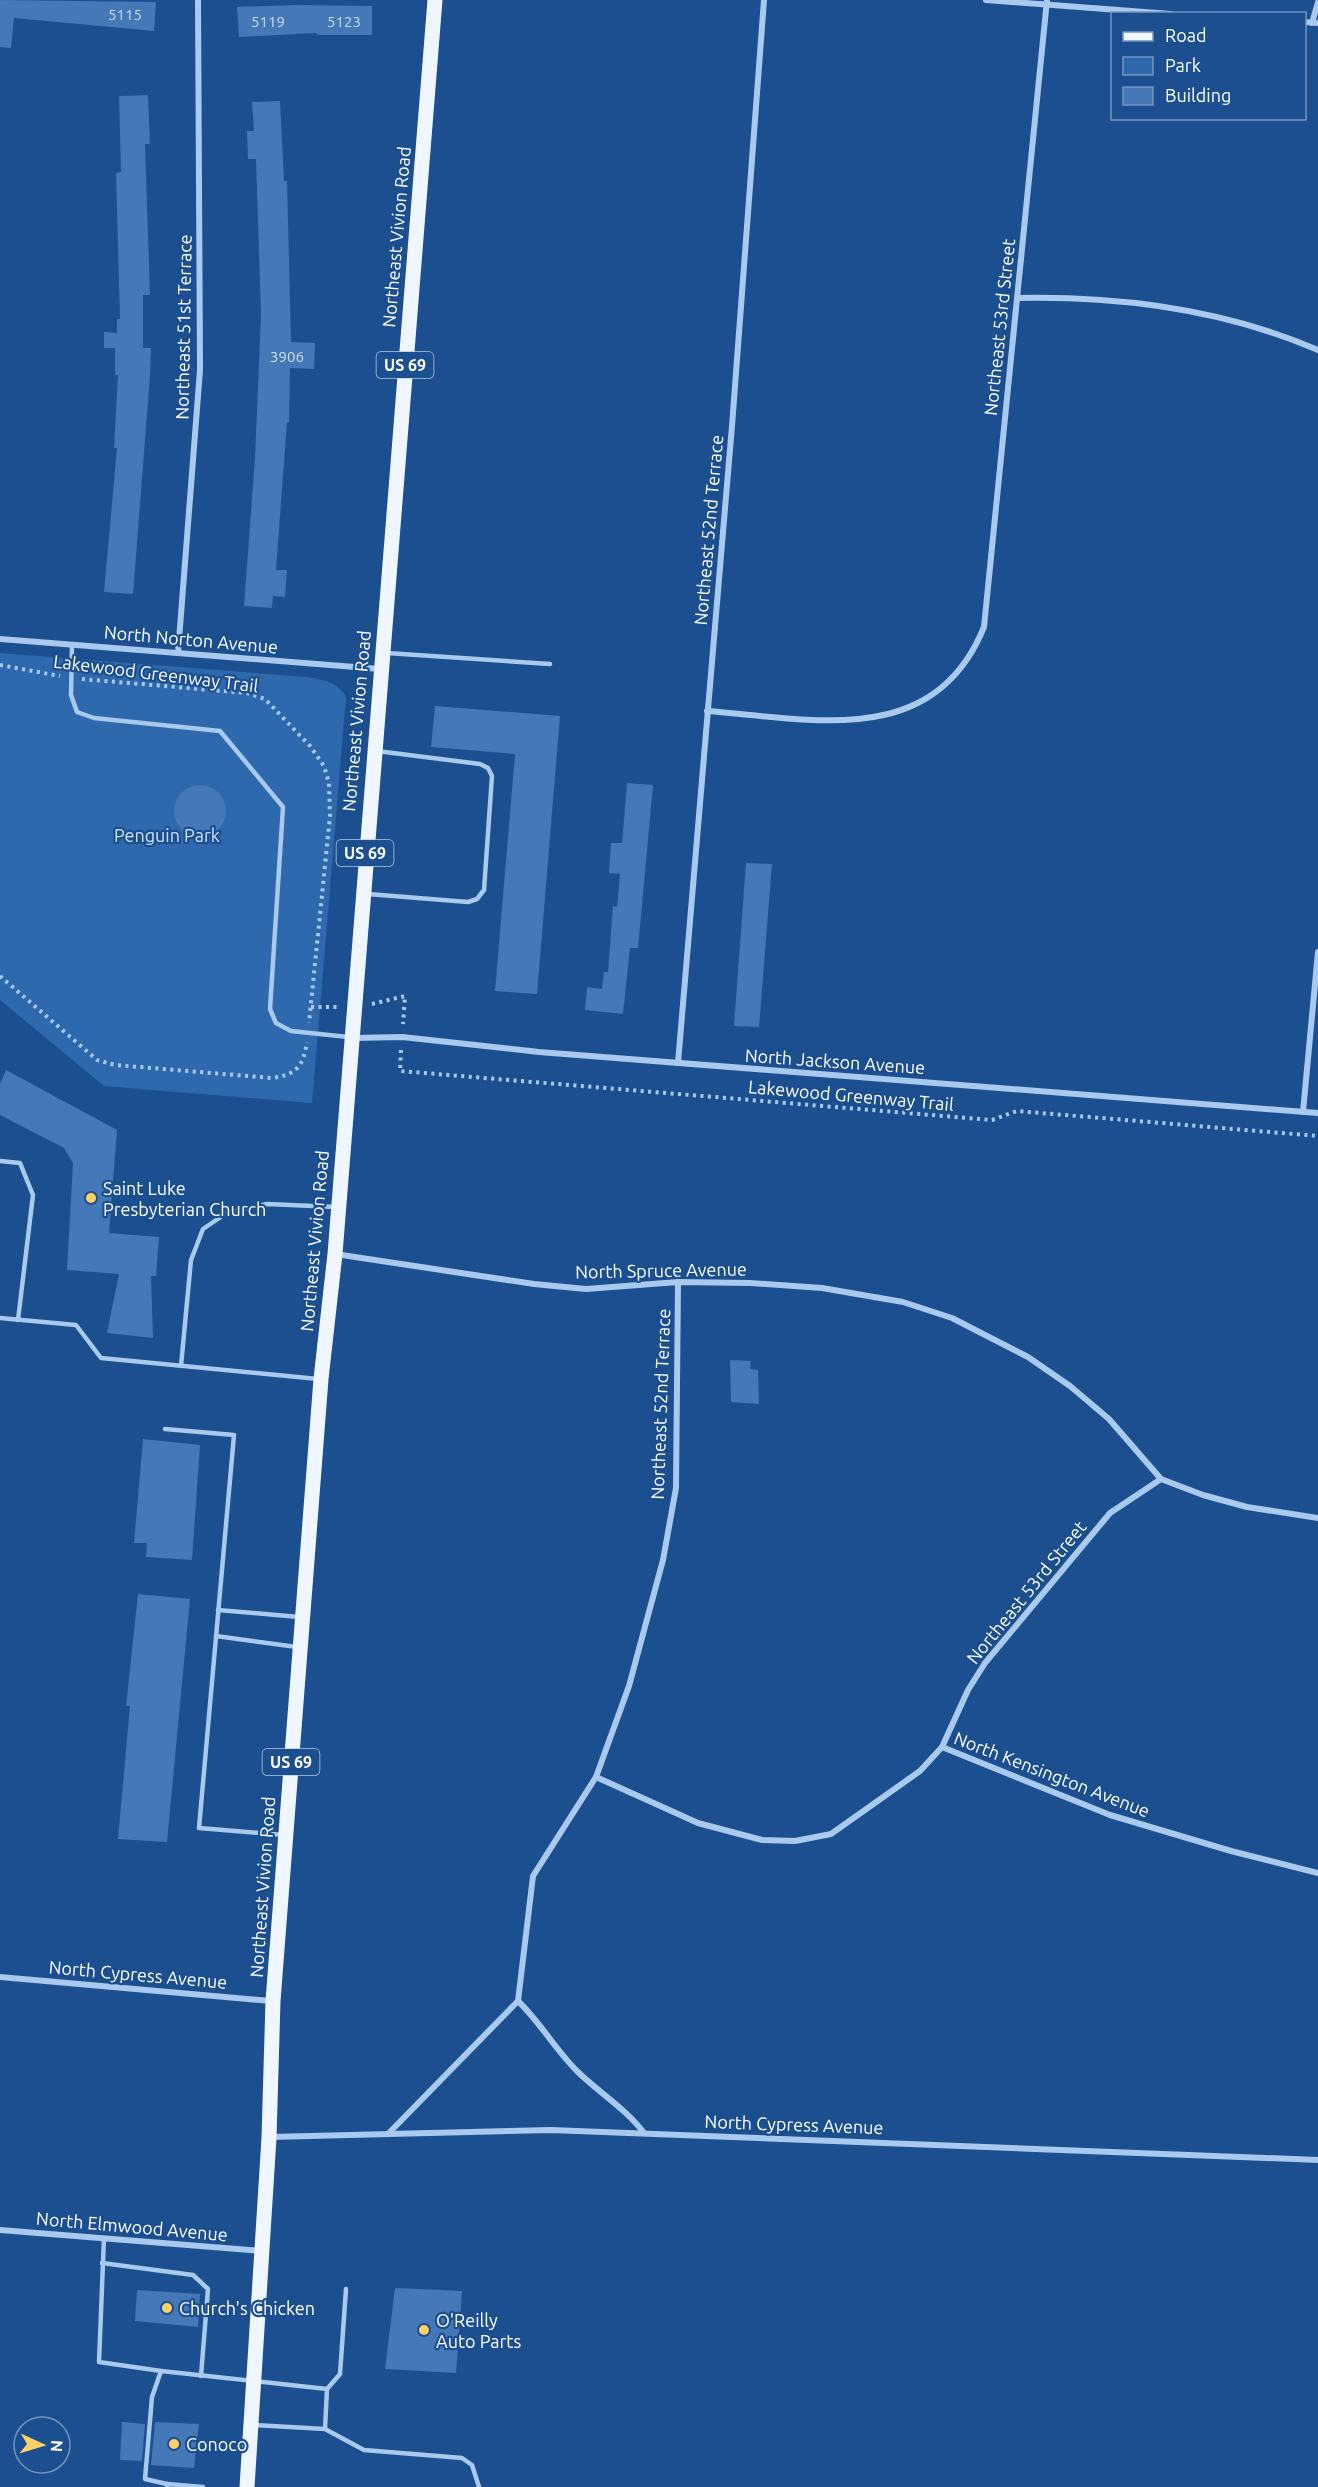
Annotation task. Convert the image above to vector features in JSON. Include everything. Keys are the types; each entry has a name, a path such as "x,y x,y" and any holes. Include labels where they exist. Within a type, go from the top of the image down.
{"main road":[{"name":"Northeast Vivion Road","path":"247,2487 270,2138 273,2001 321,1379 335,1254 373,751 435,0"}],"street":[{"name":"Northeast 51st Terrace","path":"178,653 200,370 198,0"},
{"name":"Northeast 52nd Terrace","path":"678,1063 706,711 732,426 764,0"},
{"path":"986,0 1149,12"},
{"path":"1315,23 1318,2"},
{"name":"Northeast 53rd Street","path":"706,711 846,721 876,719 904,710 931,696 971,655 984,627 1046,3"},
{"path":"1018,298 1110,300 1160,306 1258,328 1318,350"},
{"name":"North Norton Avenue","path":"0,639 380,669"},
{"path":"1303,1112 1318,952"},
{"name":"North Jackson Avenue","path":"351,1038 402,1037 539,1052 1318,1113"},
{"name":"North Spruce Avenue","path":"335,1254 534,1284 586,1288 678,1282 750,1283 822,1288 903,1302 952,1318 1018,1351 1070,1386 1109,1419 1161,1479 1203,1495 1247,1507 1318,1518"},
{"name":"Northeast 52nd Terrace","path":"518,2001 533,1876 597,1778 646,1633 663,1560 676,1488 678,1282"},
{"name":"Northeast 53rd Street","path":"942,1747 968,1690 985,1663 1110,1513 1161,1479"},
{"name":"North Kensington Avenue","path":"597,1778 698,1823 762,1840 795,1841 831,1834 920,1771 942,1747 1110,1815 1318,1874"},
{"name":"North Cypress Avenue","path":"0,1977 273,2001"},
{"path":"388,2134 518,2001 535,2018 577,2071 630,2115 644,2133"},
{"name":"North Cypress Avenue","path":"270,2138 551,2130 1318,2160"},
{"name":"North Elmwood Avenue","path":"0,2230 261,2251"}],"lane":[{"path":"72,645 71,695 76,712 94,718 220,731 283,807 270,1010 276,1023 291,1031 351,1038"},
{"path":"381,652 550,664"},
{"path":"362,894 468,902 477,899 484,890 492,776 488,768 480,764 373,751"},
{"path":"0,1161 20,1164 33,1195 18,1320"},
{"path":"181,1366 190,1260 203,1229 228,1212 267,1204 338,1207"},
{"path":"0,1318 76,1326 100,1359 321,1379"},
{"path":"165,1429 234,1435 199,1828 286,1835"},
{"path":"218,1610 302,1618"},
{"path":"216,1636 300,1647"},
{"path":"104,2238 99,2361 201,2376 327,2389"},
{"path":"102,2263 193,2275 208,2289 201,2376"},
{"path":"325,2429 327,2389 340,2374 346,2289"},
{"path":"161,2371 152,2397 145,2479 167,2486 203,2487"},
{"path":"250,2425 325,2429 364,2450 462,2458 472,2465 479,2487"}],"path":[{"name":"Lakewood Greenway Trail","path":"0,666 71,678 248,693 265,699 310,746 324,766 329,783 330,816 311,1007"},
{"path":"0,976 97,1060 115,1065 271,1078 288,1076 300,1068 305,1058 309,1033"},
{"path":"396,1000 405,996 404,1012"},
{"name":"Lakewood Greenway Trail","path":"401,1051 400,1071 992,1120 1017,1111 1318,1136"}],"green space":[{"name":"Penguin Park","path":"0,653 306,677 329,682 346,697 312,1103 104,1086 0,1000"}],"building":[{"path":"0,0 156,2 154,31 14,18 11,48 0,47"},
{"path":"372,6 372,35 317,35 317,33 239,37 237,7"},
{"path":"148,95 150,144 145,144 150,295 143,295 143,348 151,348 133,594 104,592 117,448 114,448 118,375 115,375 115,348 104,348 104,332 117,333 117,319 120,319 116,173 121,172 119,96"},
{"path":"280,101 284,181 287,181 291,342 315,343 314,369 290,368 289,422 287,422 276,570 287,570 285,597 273,596 272,608 244,606 255,458 261,315 256,159 248,159 247,131 254,131 252,102"},
{"path":"435,706 560,716 537,994 495,991 515,754 431,747"},
{"path":"627,783 653,785 638,948 630,948 623,1014 585,1010 587,987 602,989 604,972 608,972 613,906 617,907 620,874 609,873 611,843 622,843"},
{"path":"195,785 205,785 214,789 222,797 226,811 222,825 214,833 205,837 195,837 186,833 178,825 174,816 174,806 178,797 186,789"},
{"path":"746,863 772,864 759,1027 734,1026"},
{"name":"Saint Luke Presbyterian Church","path":"6,1070 117,1130 109,1233 159,1237 156,1276 151,1276 153,1338 107,1333 119,1274 67,1270 73,1163 64,1148 0,1115 0,1084"},
{"path":"730,1360 751,1361 750,1369 758,1370 759,1404 731,1402"},
{"path":"143,1439 200,1445 192,1560 146,1557 147,1543 134,1543"},
{"path":"138,1594 190,1599 167,1842 118,1839 130,1706 126,1706"},
{"name":"O'Reilly Auto Parts","path":"395,2288 462,2291 456,2373 385,2369"},
{"name":"Church's Chicken","path":"137,2290 200,2294 198,2327 135,2321"},
{"path":"122,2422 145,2424 142,2461 120,2460"},
{"name":"Conoco","path":"155,2422 199,2424 194,2468 151,2465"}],"place":[{"name":"Saint Luke Presbyterian Church","path":"91,1198"},
{"name":"Church's Chicken","path":"167,2308"},
{"name":"O'Reilly Auto Parts","path":"424,2330"},
{"name":"Conoco","path":"174,2444"}]}
